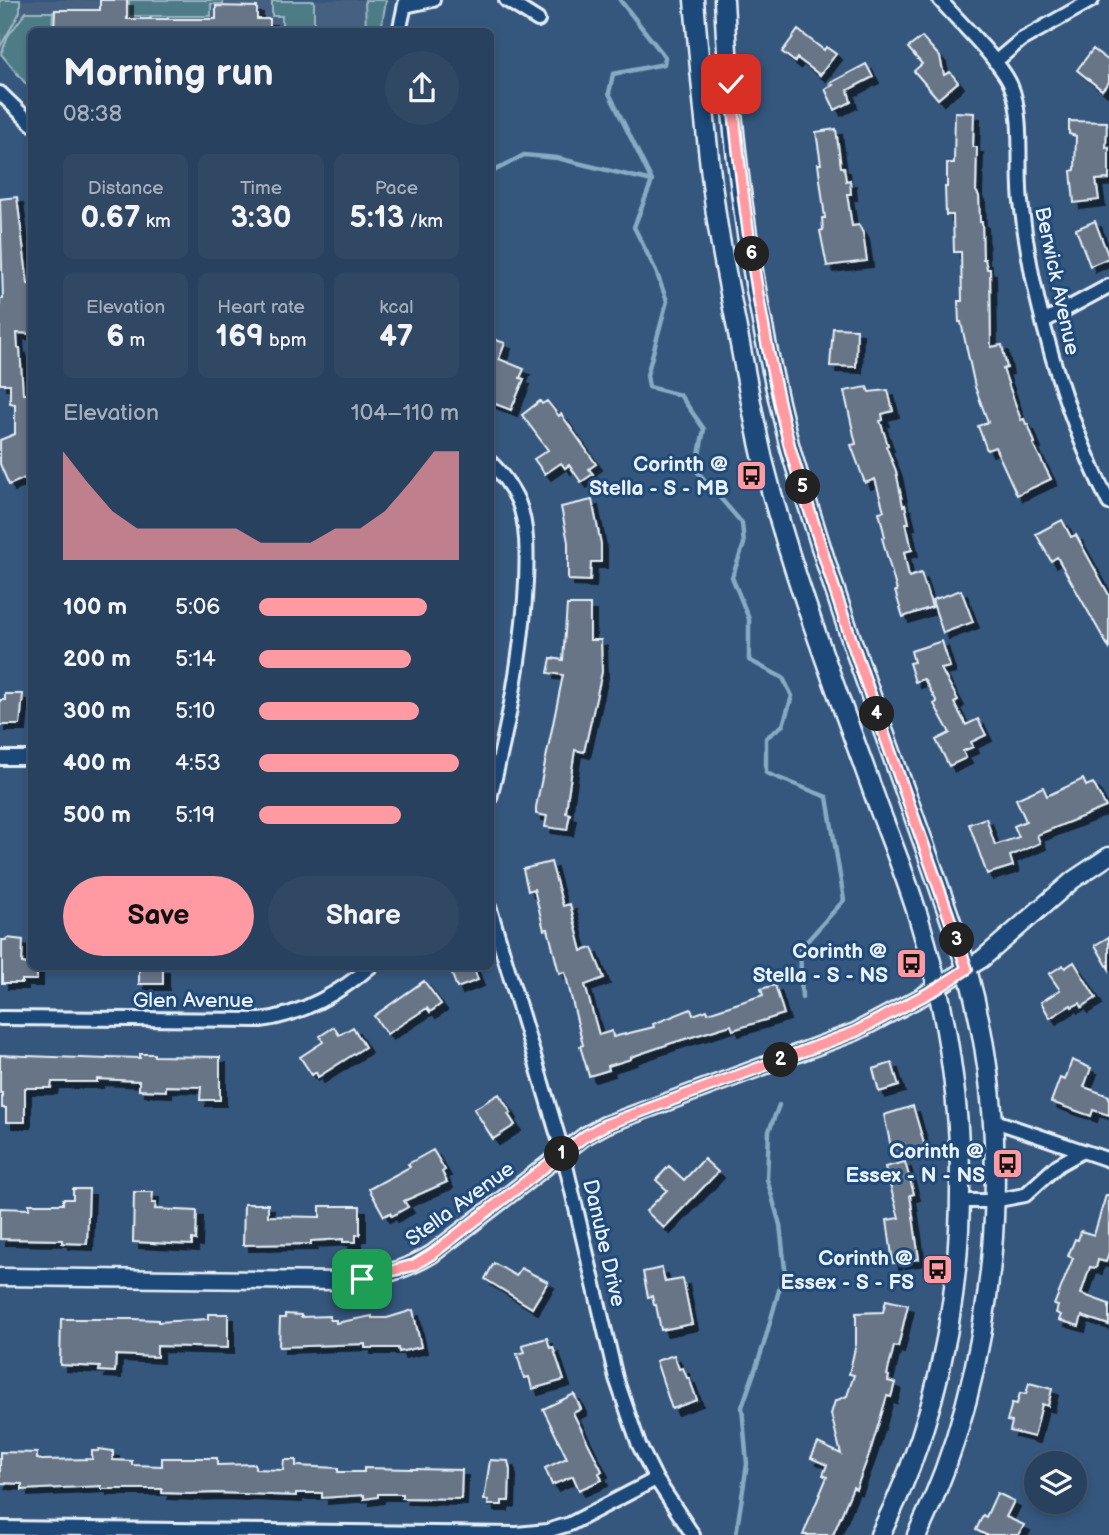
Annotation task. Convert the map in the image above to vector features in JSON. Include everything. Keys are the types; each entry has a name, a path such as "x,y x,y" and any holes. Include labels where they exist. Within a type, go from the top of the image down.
{"main road":[{"path":"694,0 716,215 764,463 811,618 917,913 938,988 958,1111 961,1201 958,1259 944,1354 920,1440 904,1484 880,1535"},
{"path":"724,0 740,173 750,241 770,365 790,446 841,612 967,969 986,1053 992,1120 993,1202 988,1287 973,1370 953,1443 917,1535"}],"street":[{"path":"400,28 406,3 433,0"},
{"path":"506,0 538,20"},
{"name":"Berwick Avenue","path":"940,0 995,62 1011,85 1017,112 1021,202 1029,258 1057,372 1076,429 1109,503"},
{"path":"995,62 1021,40 1092,0"},
{"path":"0,93 28,120"},
{"path":"1044,321 1109,286"},
{"path":"494,467 518,500 526,534 523,630 494,768"},
{"path":"0,758 28,758"},
{"name":"Stella Avenue","path":"0,1278 341,1280 386,1274 414,1265 585,1136 605,1125 855,1032 938,988 967,969 1073,880 1109,856"},
{"name":"Danube Drive","path":"494,922 563,1153 616,1378 639,1445 656,1479 693,1535"},
{"name":"Glen Avenue","path":"0,1018 270,1019 298,1010 329,995 364,970"},
{"path":"992,1120 1109,1160"},
{"path":"961,1201 993,1202 1025,1195 1058,1166 1083,1151"},
{"path":"0,1528 517,1534 547,1531 570,1524 656,1479"}],"shaded area":[{"path":"0,0 389,0 381,28 28,28 28,88 15,73 0,47"}],"green space":[{"path":"0,0 20,0 20,12 0,47"},
{"path":"129,0 223,0 223,4 211,4 211,16 129,16"},
{"path":"365,0 386,0 381,28 366,28"},
{"path":"272,1 314,1 314,28 282,28 282,16 272,16"},
{"path":"26,12 53,12 52,28 28,28 28,86 1,54 8,36"}],"building":[{"path":"100,0 127,0 127,19 216,19 216,6 257,7 257,19 270,19 270,28 54,28 55,10 100,10"},
{"path":"798,30 824,50 826,47 836,54 820,75 797,58 795,62 782,52"},
{"path":"922,37 940,57 944,75 950,72 958,82 938,99 914,71 922,64 908,48"},
{"path":"1093,49 1109,61 1109,82 1102,90 1077,70"},
{"path":"866,64 873,77 848,90 851,102 835,110 825,89 833,85 830,83"},
{"path":"955,112 974,113 973,147 977,147 976,191 982,222 983,259 987,269 990,269 991,347 1002,345 1007,368 1003,369 1021,420 1024,419 1028,424 1035,443 1033,444 1051,479 1017,495 995,447 987,450 978,426 988,422 975,387 959,322 958,301 962,301 961,252 954,252 953,215 946,215 945,187 947,163 954,163"},
{"path":"1069,121 1107,122 1109,179 1096,180 1099,200 1074,203 1071,171 1075,170 1076,136 1069,134"},
{"path":"836,129 841,167 844,167 846,181 850,180 851,194 847,194 852,226 859,225 863,233 867,261 827,266 820,231 823,230 822,218 825,218 816,132"},
{"path":"17,197 28,284 28,334 17,333 23,394 28,394 28,477 9,485 0,464 0,440 15,434 15,404 10,403 10,384 0,384 0,299 3,299 0,199"},
{"path":"1095,221 1109,258 1090,266 1076,229"},
{"path":"833,328 857,329 856,367 830,366"},
{"path":"494,339 505,343 499,359 524,369 520,378 524,379 511,410 494,404"},
{"path":"867,387 869,392 888,390 893,411 882,414 883,420 880,421 909,523 906,523 912,550 904,552 909,577 921,573 932,607 903,617 882,538 885,537 879,512 884,511 875,479 865,483 851,445 856,444 844,391"},
{"path":"540,401 542,404 547,401 559,416 561,414 596,464 589,469 593,474 581,482 569,465 565,468 561,463 545,474 534,459 548,450 522,415"},
{"path":"592,500 601,544 601,562 591,562 590,581 568,580 568,542 561,507"},
{"path":"1062,520 1071,537 1076,535 1109,595 1109,648 1057,557 1051,561 1036,534"},
{"path":"961,590 973,622 943,633 932,600"},
{"path":"567,605 590,605 590,640 601,640 602,672 584,752 575,750 566,813 570,814 567,830 545,827 547,816 536,814 536,807 563,675 548,673 551,658 563,660"},
{"path":"942,641 950,667 941,669 958,700 954,703 966,725 978,719 986,735 971,742 973,747 963,751 966,758 949,766 936,740 950,733 924,679 915,682 909,663 914,662 911,651"},
{"path":"5,694 23,694 20,725 0,725 0,700 5,700"},
{"path":"1083,779 1086,786 1093,783 1106,807 1037,835 1040,843 1010,856 1013,866 987,874 969,824 986,818 995,845 1019,837 1014,826 1026,821 1016,799 1043,787 1047,796"},
{"path":"551,862 563,906 570,904 582,951 592,948 604,978 585,985 599,1035 612,1031 613,1037 654,1027 653,1024 691,1009 693,1015 707,1010 708,1013 763,995 761,989 775,985 784,1014 733,1030 731,1025 672,1043 608,1066 609,1070 589,1076 565,972 559,973 548,929 544,930 534,889 528,891 523,869"},
{"path":"1109,937 1109,969 1095,945"},
{"path":"2,940 23,940 22,963 28,964 28,970 37,970 37,980 2,983"},
{"path":"1074,962 1096,998 1082,1007 1080,1003 1072,1007 1071,1005 1050,1018 1041,1002 1060,990 1049,974"},
{"path":"139,970 163,970 163,984 139,984"},
{"path":"450,970 474,970 478,980 457,988"},
{"path":"424,981 441,1004 430,1012 427,1008 387,1034 374,1016"},
{"path":"334,1027 339,1035 353,1027 365,1047 318,1077 316,1072 312,1075 300,1057 323,1042 320,1036"},
{"path":"140,1054 220,1057 220,1100 200,1100 201,1087 166,1086 166,1091 139,1090 139,1081 97,1079 97,1082 52,1082 51,1088 25,1088 25,1122 6,1122 6,1108 2,1108 0,1093 0,1055 107,1059 140,1058"},
{"path":"1072,1060 1091,1068 1084,1087 1109,1096 1109,1115 1093,1110 1091,1116 1051,1102 1060,1078 1065,1080"},
{"path":"892,1063 899,1086 879,1092 873,1069"},
{"path":"499,1094 515,1125 493,1139 474,1109"},
{"path":"913,1106 925,1147 893,1156 884,1115"},
{"path":"433,1150 445,1170 442,1172 447,1182 404,1201 408,1207 392,1216 390,1213 384,1216 369,1189 410,1167 408,1164"},
{"path":"704,1159 718,1172 664,1228 646,1211 667,1190 656,1180 669,1166 684,1180"},
{"path":"905,1162 914,1194 910,1195 919,1259 893,1263 887,1220 899,1218 885,1167"},
{"path":"73,1189 89,1189 87,1244 62,1243 62,1240 0,1239 0,1208 29,1209 29,1204 63,1204 63,1199 73,1199"},
{"path":"134,1192 153,1192 152,1203 156,1203 155,1209 197,1211 196,1240 192,1239 192,1245 133,1242"},
{"path":"1106,1195 1109,1195 1109,1252 1106,1262 1098,1260 1096,1268 1090,1267 1081,1294 1109,1304 1109,1325 1082,1316 1079,1326 1059,1320 1061,1315 1056,1313 1058,1306 1054,1305 1073,1258 1068,1256 1075,1239 1078,1240 1081,1231 1094,1235"},
{"path":"244,1204 268,1204 268,1216 320,1217 320,1206 360,1206 360,1235 356,1235 356,1242 343,1242 343,1239 311,1241 311,1244 243,1245"},
{"path":"494,1263 516,1276 521,1268 548,1282 532,1308 485,1279"},
{"path":"662,1268 665,1282 683,1279 692,1324 661,1330 656,1305 652,1296 648,1297 643,1272"},
{"path":"886,1300 908,1305 898,1347 894,1346 887,1375 888,1381 895,1383 891,1397 887,1396 856,1489 853,1487 833,1535 803,1535 827,1477 823,1475 827,1465 811,1458 818,1443 841,1454 831,1414 835,1401 847,1396 854,1375 849,1374 856,1344 856,1313 883,1312"},
{"path":"413,1310 421,1347 399,1352 398,1348 365,1348 365,1344 279,1347 280,1318 285,1318 285,1314 301,1317 330,1316 330,1320 336,1320 336,1323 372,1316 387,1318"},
{"path":"208,1314 228,1314 228,1348 157,1346 157,1357 116,1355 115,1372 99,1371 100,1367 60,1365 61,1319 134,1319 158,1322 208,1319"},
{"path":"547,1338 550,1348 553,1347 564,1380 532,1389 529,1377 524,1378 517,1354 525,1352 522,1345"},
{"path":"674,1355 679,1369 683,1368 689,1378 697,1400 672,1409 656,1361"},
{"path":"1029,1383 1052,1389 1048,1406 1042,1404 1034,1437 1010,1431 1012,1422 1007,1421 1012,1403 1017,1404 1020,1393 1026,1394"},
{"path":"574,1394 581,1409 573,1413 602,1471 599,1473 602,1480 579,1490 573,1476 552,1485 545,1468 567,1458 543,1409"},
{"path":"92,1451 113,1451 113,1460 132,1461 132,1465 162,1466 162,1458 217,1458 217,1465 255,1464 255,1469 283,1470 284,1460 296,1460 296,1466 338,1468 338,1472 364,1472 364,1468 462,1470 461,1499 402,1498 402,1494 378,1494 378,1497 364,1499 364,1495 322,1498 322,1493 296,1493 296,1496 189,1494 162,1493 162,1489 101,1489 101,1486 22,1490 22,1484 0,1483 0,1452 37,1453 37,1459 42,1460 92,1459"},
{"path":"490,1460 508,1461 509,1501 502,1501 502,1505 488,1505 488,1500 484,1500"},
{"path":"997,1493 1014,1501 1006,1517 1024,1525 1019,1535 986,1535 976,1530 983,1515 986,1517"}],"waterway":[{"path":"620,0 665,57 664,64 613,74 609,93 652,181 634,227 656,271 667,301 647,375 649,387 680,395 704,429 696,470 742,523 744,544 732,577 749,619 749,660 783,678 792,696 783,725 766,738 766,773 827,797 844,900 800,949 802,998"},
{"path":"494,171 524,155 557,158 652,181"},
{"path":"736,1535 747,1464 742,1407 763,1347 785,1269 780,1225 767,1179 769,1131 779,1105"}],"place":[{"name":"Corinth @ Stella - S - MB","path":"752,476"},
{"name":"Corinth @ Stella - S - NS","path":"911,963"},
{"name":"Corinth @ Essex - N - NS","path":"1008,1163"},
{"name":"Corinth @ Essex - S - FS","path":"937,1270"}],"route":[{"path":"362,1279 414,1265 432,1254 585,1136 605,1125 855,1032 938,988 967,969 841,612 790,446 770,365 754,268 740,173 731,84"}]}
